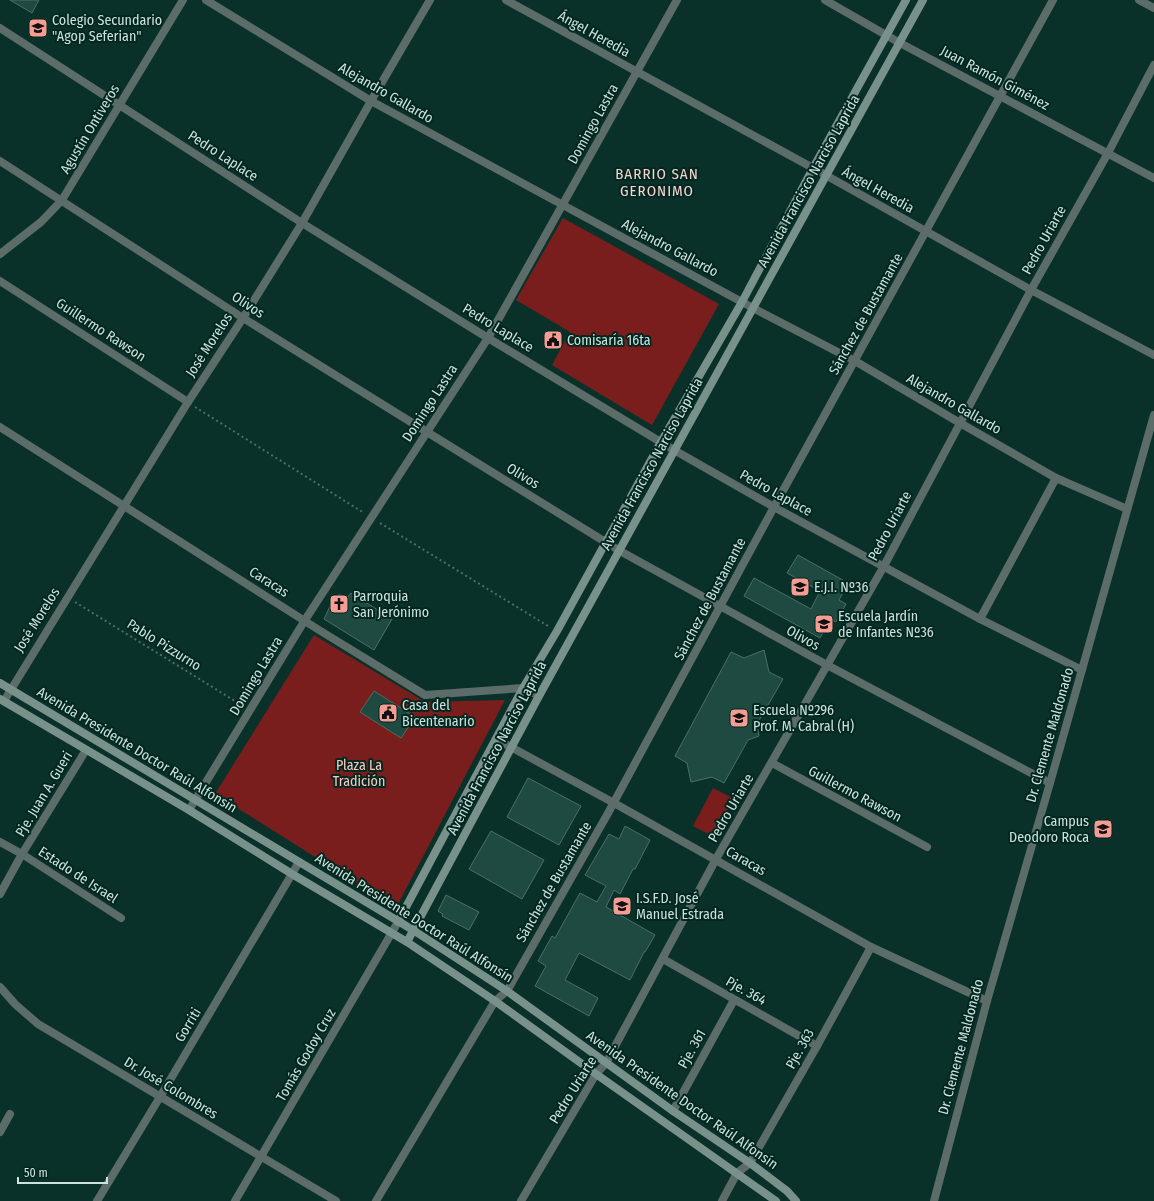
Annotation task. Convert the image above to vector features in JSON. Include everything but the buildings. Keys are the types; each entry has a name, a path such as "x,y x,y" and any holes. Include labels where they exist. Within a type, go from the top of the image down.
{"main road":[{"name":"Avenida Francisco Narciso Laprida","path":"398,922 523,688 557,632 661,442 742,302 813,168 906,0"},
{"name":"Avenida Francisco Narciso Laprida","path":"407,942 539,696 923,0"},
{"name":"Avenida Presidente Doctor Raúl Alfonsín","path":"0,683 413,930 507,991 673,1111 750,1163 787,1191 796,1201"},
{"name":"Avenida Presidente Doctor Raúl Alfonsín","path":"2,700 190,810 292,874 407,942 495,1001 776,1201"}],"street":[{"name":"Agustín Ontiveros","path":"0,254 41,222 62,200 183,0"},
{"name":"Alejandro Gallardo","path":"206,0 371,101 562,206 855,361 1056,478 1127,509"},
{"name":"José Morelos","path":"2,700 188,402 243,318 302,223 430,0"},
{"name":"Ángel Heredia","path":"506,0 813,168 1031,290 1154,355"},
{"name":"Domingo Lastra","path":"190,810 305,620 488,338 677,0"},
{"name":"Juan Ramón Giménez","path":"825,0 900,43 1154,178"},
{"name":"Sánchez de Bustamante","path":"376,1201 495,1001 507,991 614,803 774,507 1002,96 1053,0"},
{"path":"1139,0 1154,8"},
{"name":"Pedro Laplace","path":"0,28 302,223 488,338 674,450 774,507 980,619 1082,670"},
{"name":"Pedro Uriarte","path":"521,1201 596,1074 606,1063 716,860 884,566 1031,290 1108,154 1154,66"},
{"name":"Olivos","path":"0,161 243,318 606,542 827,666 1050,782"},
{"name":"Guillermo Rawson","path":"0,281 188,402"},
{"name":"Dr. Clemente Maldonado","path":"934,1201 987,1001 1154,415"},
{"name":"Caracas","path":"0,427 425,695 523,688"},
{"path":"980,619 1056,478"},
{"path":"523,688 539,696"},
{"name":"Caracas","path":"496,739 614,803 870,947 987,1001"},
{"name":"Pje. Juan A. Gueri","path":"0,894 22,854 86,750"},
{"name":"Guillermo Rawson","path":"772,763 927,847"},
{"name":"Estado de Israel","path":"0,842 22,854 121,918"},
{"name":"Gorriti","path":"97,1201 299,862"},
{"name":"Tomás Godoy Cruz","path":"235,1201 398,922"},
{"name":"Pje. 363","path":"750,1163 817,1046 870,947"},
{"name":"Pje. 364","path":"663,959 817,1046"},
{"name":"Dr. José Colombres","path":"0,987 15,1004 38,1024 336,1201"},
{"name":"Pje. 361","path":"673,1111 734,1000"},
{"path":"0,1132 10,1114"},
{"path":"722,1201 737,1173 750,1163"}],"path":[{"name":"Pablo Pizzurno","path":"67,597 250,710"}],"green space":[{"path":"563,218 719,304 652,425 552,365 570,332 516,300"},
{"name":"Plaza La Tradición","path":"314,635 425,702 505,700 396,908 215,794"},
{"path":"713,788 734,799 714,837 693,826"}],"place":[{"name":"Colegio Secundario \"Agop Seferian\"","path":"38,28"},
{"name":"Comisaría 16ta","path":"553,340"},
{"name":"E.J.I. Nº36","path":"800,587"},
{"name":"Parroquia San Jerónimo","path":"339,604"},
{"name":"Escuela Jardín de Infantes Nº36","path":"824,624"},
{"name":"Casa del Bicentenario","path":"388,713"},
{"name":"Escuela Nº296 Prof. M. Cabral (H)","path":"739,718"},
{"name":"Campus Deodoro Roca","path":"1103,829"},
{"name":"I.S.F.D. José Manuel Estrada","path":"622,906"}],"district":[{"name":"BARRIO SAN GERONIMO","path":"657,182"}]}
